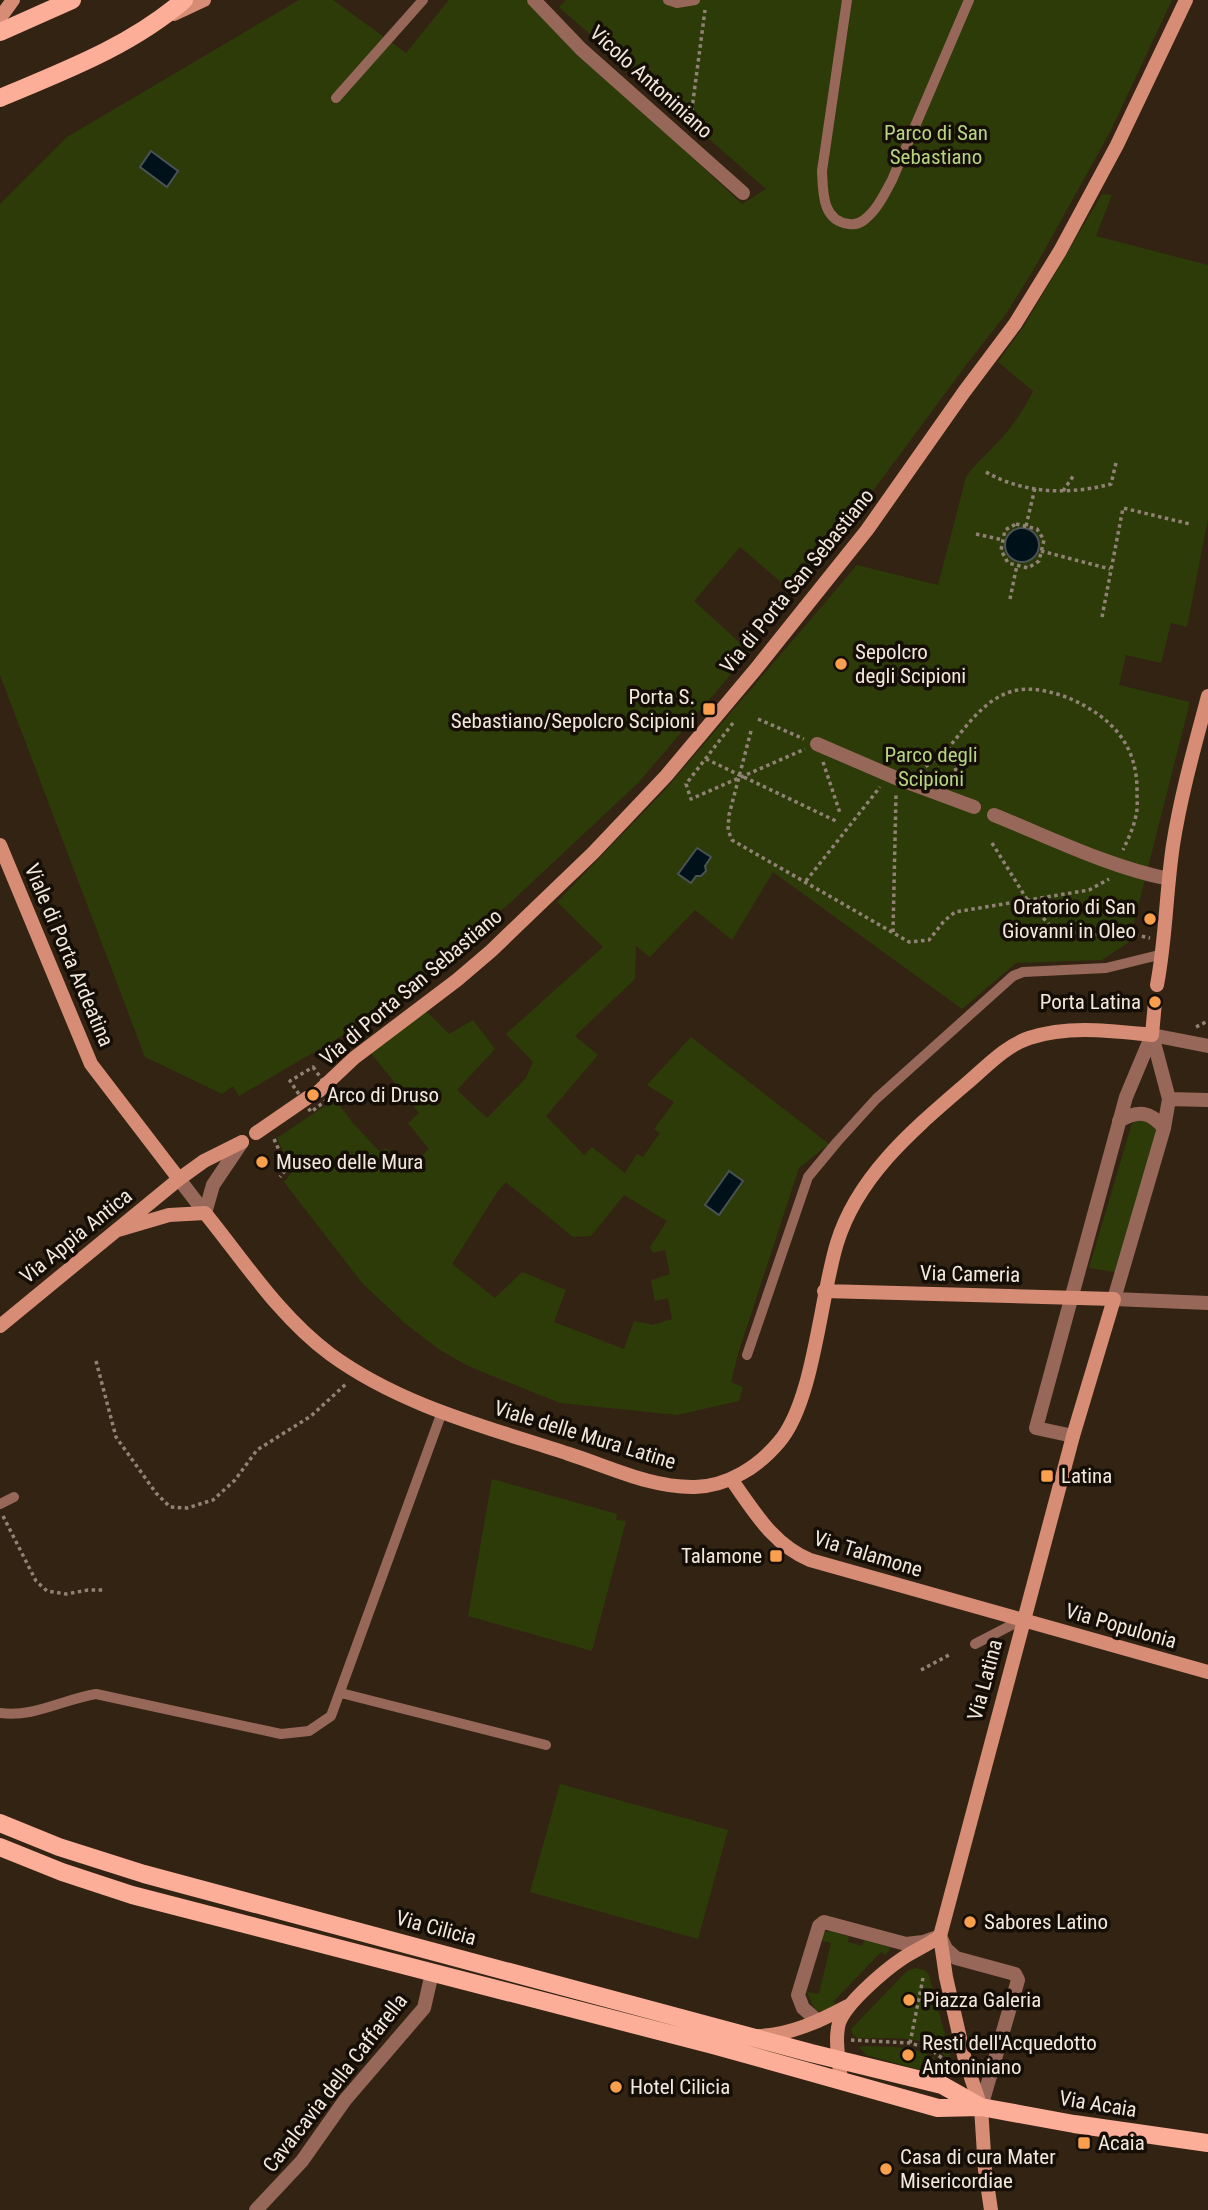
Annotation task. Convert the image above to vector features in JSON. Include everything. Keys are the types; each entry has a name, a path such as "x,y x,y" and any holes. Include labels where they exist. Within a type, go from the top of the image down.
{"main road":[{"path":"0,32 72,0"},
{"path":"0,98 133,37 163,18 184,0"},
{"name":"Via Cilicia","path":"0,1823 59,1847 144,1874 839,2060 942,2085 981,2106"},
{"path":"0,1847 62,1872 132,1895 713,2045 938,2108 981,2106"},
{"name":"Via Acaia","path":"981,2106 1074,2124 1208,2143"}],"street":[{"path":"0,18 13,0"},
{"path":"163,18 171,0"},
{"path":"163,18 204,0"},
{"name":"Vicolo Antoniniano","path":"534,0 581,49 743,193"},
{"name":"Via di Porta San Sebastiano","path":"262,1129 313,1095 354,1058 457,980 593,853 666,775 859,540 1022,314 1105,168 1186,0"},
{"path":"1157,985 1164,947 1169,879 1178,814 1208,696"},
{"path":"817,744 974,807"},
{"path":"993,815 1145,875 1169,879"},
{"name":"Viale di Porta Ardeatina","path":"0,845 91,1064 179,1179"},
{"path":"1073,1436 1036,1428 1126,1097 1152,1035 1155,1002"},
{"name":"Viale delle Mura Latine","path":"179,1179 283,1310 313,1340 358,1373 387,1389 442,1412 649,1481 696,1487 732,1479 776,1446 792,1422 804,1388 824,1292 845,1220 857,1196 879,1167 915,1129 1009,1048 1032,1038 1078,1030 1152,1035"},
{"path":"1152,1035 1208,1046"},
{"name":"Via Latina","path":"940,1936 1073,1436 1164,1128 1169,1099 1152,1035"},
{"path":"1169,1099 1208,1100"},
{"path":"1119,1121 1131,1114 1144,1113 1156,1119 1164,1128"},
{"path":"118,1230 169,1215 205,1213 213,1185 242,1142 204,1161 179,1179"},
{"name":"Via Appia Antica","path":"0,1326 179,1179"},
{"name":"Via Cameria","path":"824,1292 1114,1299"},
{"path":"1114,1299 1208,1303"},
{"name":"Via Talamone","path":"732,1479 772,1535 801,1556 1024,1619"},
{"name":"Via Populonia","path":"1024,1619 1208,1672"},
{"path":"818,2021 803,2008 798,1995 818,1926 824,1922 906,1944 940,1936"},
{"path":"841,2082 838,2032 840,2021 852,2004 890,1967 925,1948 940,1936"},
{"path":"940,1936 946,1977 965,2060 981,2106 985,2170 991,2210"},
{"path":"940,1936 946,1949 956,1958 1015,1973 1018,1980 981,2106"},
{"name":"Cavalcavia della Caffarella","path":"256,2210 302,2161 345,2101 424,2008 432,1973"},
{"path":"754,2036 785,2033 852,2004"}],"lane":[{"path":"337,98 423,0"},
{"path":"668,0 677,3 695,0"},
{"path":"847,0 822,172 823,196 828,212 842,223 854,225 863,221 877,207 892,180 969,0"},
{"path":"747,1355 808,1177 876,1099 1013,976 1023,972 1106,968 1164,947"},
{"path":"0,1713 22,1714 71,1698 96,1694 281,1734 309,1731 331,1716 341,1693 442,1412"},
{"path":"0,1504 14,1497"},
{"path":"975,1644 1024,1619"},
{"path":"341,1693 545,1745"}],"path":[{"path":"687,143 706,0"},
{"path":"986,472 1018,487 1085,491 1111,484 1116,463"},
{"path":"1063,491 1074,475"},
{"path":"1026,526 1035,488"},
{"path":"1102,617 1123,508 1190,524"},
{"path":"1016,524 1037,529 1044,540 1039,561 1027,568 1008,563 1001,550 1003,540 1006,530 1016,524"},
{"path":"976,534 1003,540"},
{"path":"1041,551 1111,569"},
{"path":"1010,599 1017,565"},
{"path":"751,731 729,815 728,830 733,840 909,942 929,940 955,912 1089,890 1108,880 1118,865 1137,814 1137,775 1132,755 1123,738 1099,715 1063,696 1028,690 1013,691 977,712 946,749 898,778 806,881"},
{"path":"758,719 817,744 840,813"},
{"path":"729,729 686,784 691,799 817,744"},
{"path":"946,749 974,807"},
{"path":"706,759 836,821"},
{"path":"893,932 898,778"},
{"path":"992,843 1028,901 1055,931 1109,936 1131,934 1164,947"},
{"path":"1196,1027 1208,1021"},
{"path":"262,1129 287,1168 281,1177"},
{"path":"96,1361 116,1437 156,1493 170,1507 187,1508 214,1500 235,1480 257,1450 311,1416 358,1373"},
{"path":"0,1511 36,1581 47,1591 66,1594 104,1590"},
{"path":"921,1670 949,1654"},
{"path":"910,2043 923,1978"},
{"path":"849,2040 910,2043 930,2049 946,2061 953,2061"}],"green space":[{"name":"Parco di San Sebastiano","path":"299,0 333,0 406,53 449,0 525,0 742,204 766,189 559,7 566,0 1172,0 1110,132 1006,314 796,595 740,547 694,601 750,652 638,783 511,902 386,1010 239,1096 233,1086 222,1094 145,1057 0,675 0,204 67,137"},
{"name":"Parco degli Scipioni","path":"1102,194 1112,195 1096,236 1208,265 1208,519 1187,627 1171,623 1161,663 1126,655 1119,685 1190,702 1129,942 1102,960 1016,963 962,1009 773,872 732,940 695,910 650,957 636,946 635,979 575,1036 598,1055 546,1116 584,1155 592,1147 625,1173 637,1154 643,1157 660,1133 654,1129 674,1102 647,1085 691,1037 829,1144 799,1168 738,1354 731,1382 743,1387 739,1401 677,1415 560,1403 468,1366 440,1350 407,1325 363,1284 284,1182 292,1172 277,1138 335,1099 379,1151 386,1148 406,1170 429,1149 408,1123 419,1113 370,1052 424,1009 449,1034 473,1020 495,1049 457,1090 487,1118 526,1078 533,1062 506,1034 603,947 557,902 663,792 857,565 938,585 966,477 1012,425 1033,391 998,362 1024,326","holes":["506,1182 573,1237 591,1236 624,1195 667,1221 650,1247 653,1253 665,1250 670,1274 651,1280 655,1301 668,1298 672,1319 652,1325 634,1321 624,1349 554,1322 566,1290 522,1272 495,1298 452,1264"]},
{"path":"1143,1120 1157,1129 1115,1272 1089,1268 1132,1123"},
{"path":"492,1479 617,1514 616,1520 626,1521 592,1651 468,1616"},
{"path":"560,1784 728,1830 698,1939 530,1892"},
{"path":"831,1931 849,1937 848,1942 862,1946 864,1940 889,1947 890,1950 885,1955 881,1952 833,2002 836,2005 820,2011 814,2008 807,1992 819,1994 831,1943 820,1940 825,1932"},
{"path":"915,1968 925,1970 929,1975 951,2057 946,2058 939,2050 918,2041 858,2038 853,2035 851,2029 907,1971"},
{"path":"859,2047 898,2047 924,2052 939,2065 939,2075 866,2055"}],"water":[{"path":"151,151 178,171 167,187 140,167"},
{"path":"1022,528 1034,533 1039,545 1034,557 1022,562 1010,557 1005,545 1010,533"},
{"path":"697,848 711,857 705,866 706,871 701,876 696,876 691,883 678,874"},
{"path":"729,1171 743,1181 719,1215 705,1205"}],"place":[{"name":"Sepolcro degli Scipioni","path":"841,664"},
{"name":"Porta S. Sebastiano/Sepolcro Scipioni","path":"709,709"},
{"name":"Oratorio di San Giovanni in Oleo","path":"1150,919"},
{"name":"Porta Latina","path":"1155,1002"},
{"name":"Arco di Druso","path":"313,1095"},
{"name":"Museo delle Mura","path":"262,1162"},
{"name":"Latina","path":"1047,1476"},
{"name":"Talamone","path":"776,1556"},
{"name":"Sabores Latino","path":"970,1922"},
{"name":"Piazza Galeria","path":"909,2000"},
{"name":"Resti dell'Acquedotto Antoniniano","path":"908,2055"},
{"name":"Hotel Cilicia","path":"616,2087"},
{"name":"Acaia","path":"1084,2143"},
{"name":"Casa di cura Mater Misericordiae","path":"886,2169"}]}
